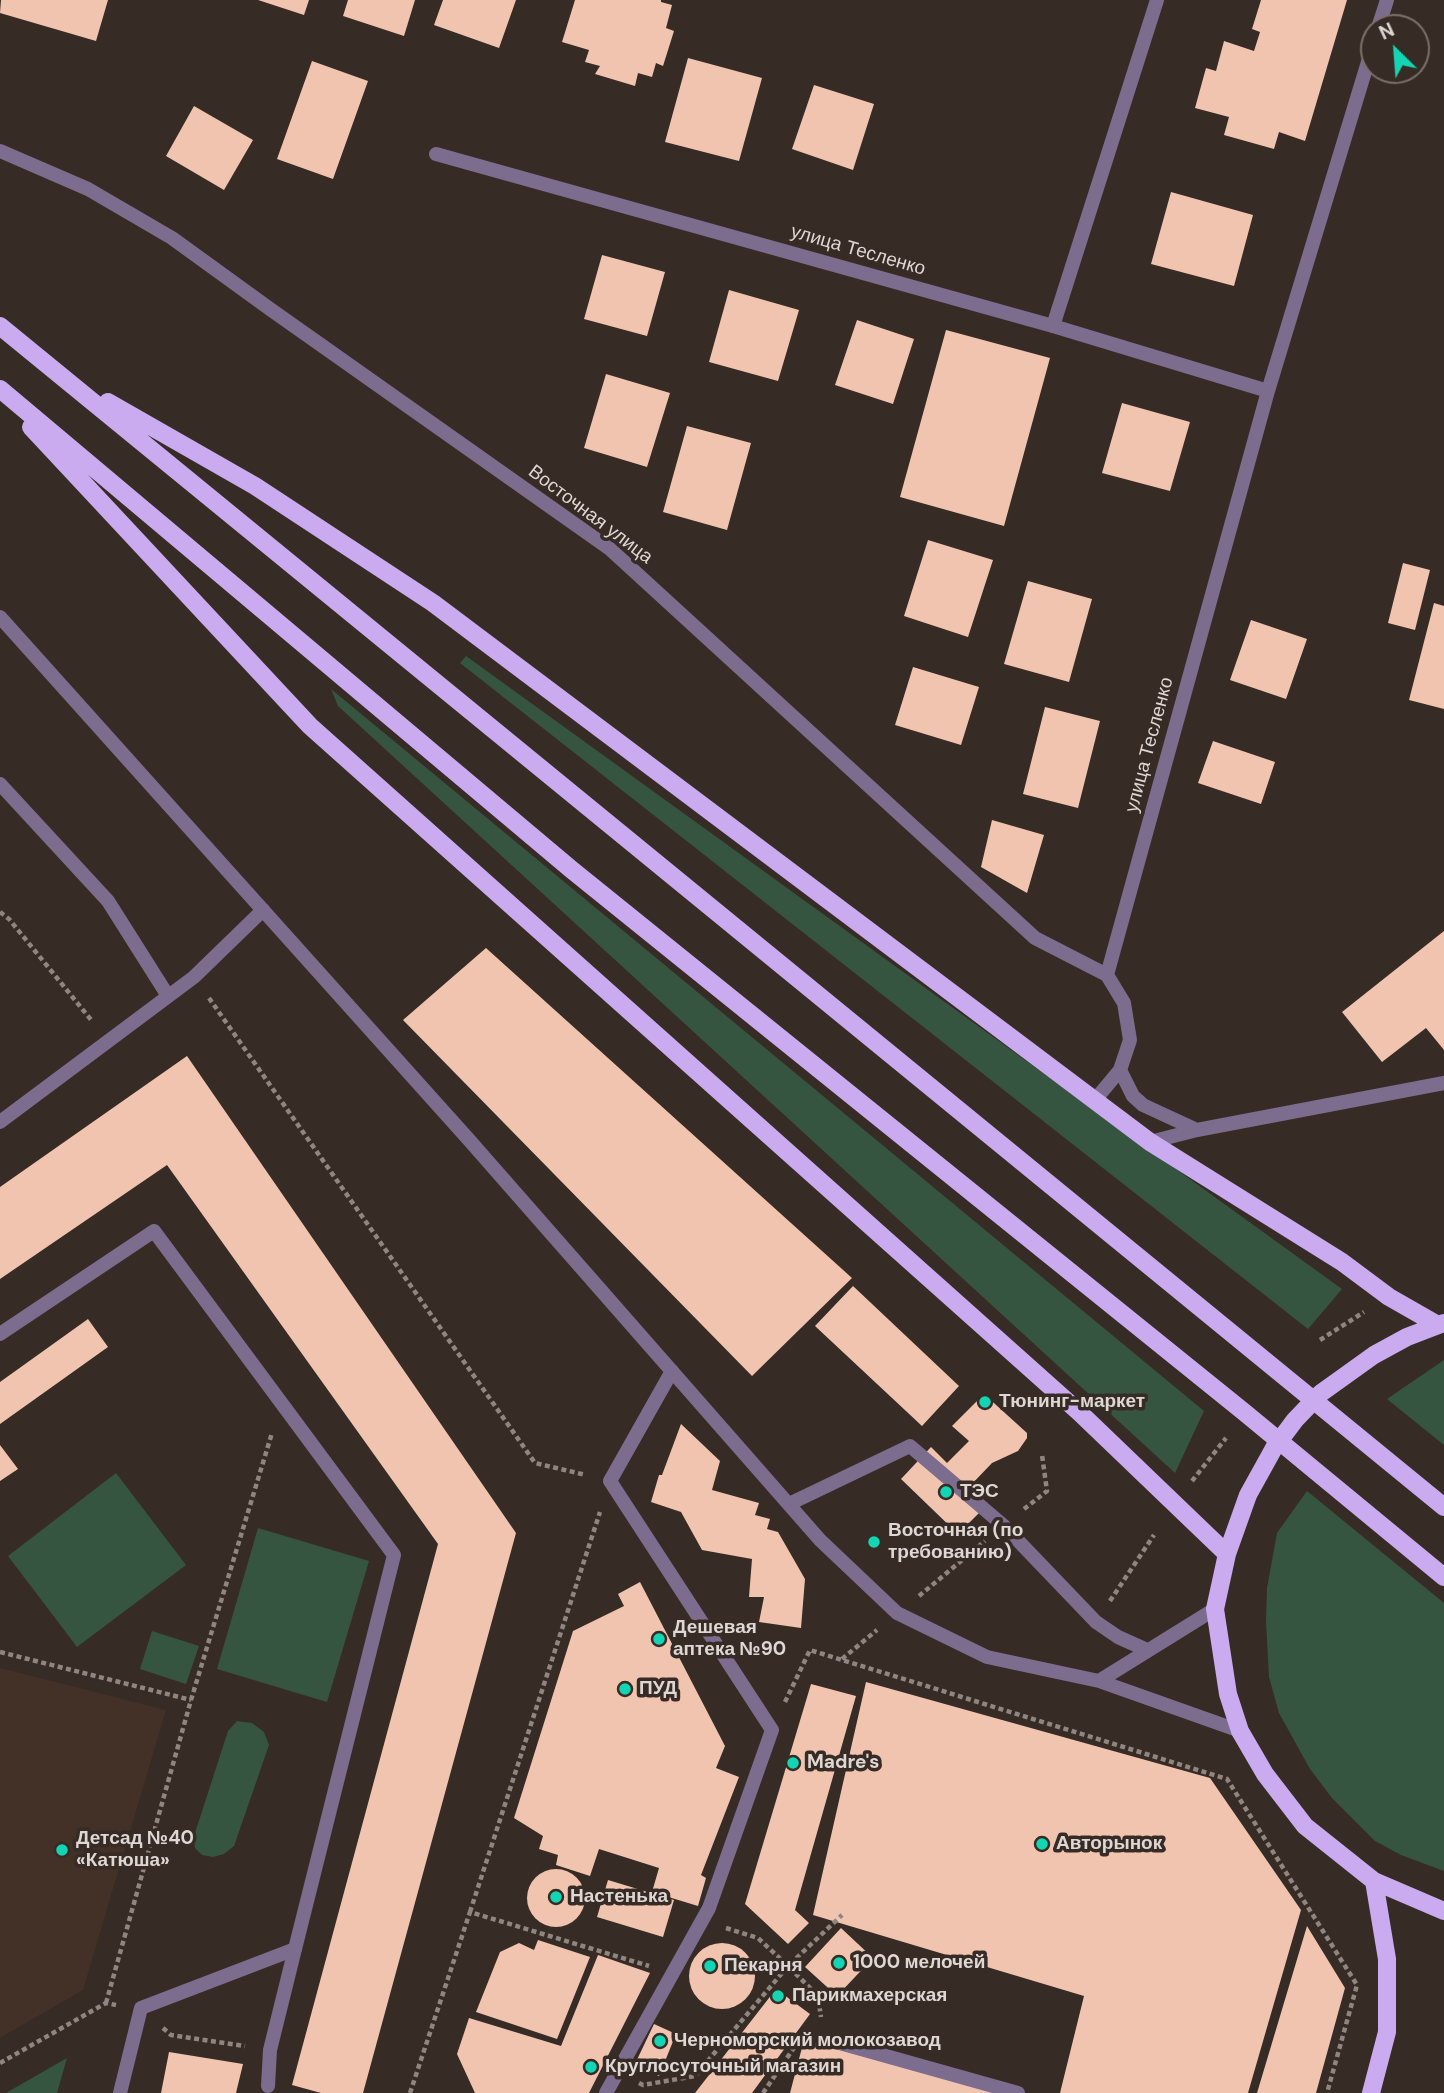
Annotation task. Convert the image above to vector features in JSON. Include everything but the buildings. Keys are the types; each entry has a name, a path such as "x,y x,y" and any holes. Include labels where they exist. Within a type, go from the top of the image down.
{"main road":[{"path":"0,326 1444,1507"},
{"path":"63,376 255,486 433,603 1150,1142 1342,1262 1389,1297 1441,1324"},
{"path":"0,389 572,870 1444,1577"},
{"path":"0,394 310,726 1079,1412 1227,1554"},
{"path":"1441,1324 1407,1337 1374,1355 1321,1393 1295,1420 1274,1448 1248,1495 1227,1554 1215,1609 1228,1694 1240,1731 1265,1774 1305,1826 1374,1881 1444,1911"},
{"path":"1371,2093 1387,2032 1387,1959 1374,1881"}],"street":[{"path":"1053,326 1157,0"},
{"name":"улица Тесленко","path":"1107,975 1268,391 1361,84"},
{"name":"Восточная улица","path":"0,151 88,189 172,238 610,550 1035,938 1107,975"},
{"name":"улица Тесленко","path":"436,154 1053,326 1268,391"},
{"path":"0,617 470,1141 820,1539 897,1613 987,1657 1098,1681 1240,1731"},
{"path":"0,784 108,901 168,996"},
{"path":"0,1122 194,977 262,910"},
{"path":"1095,1100 1120,1070 1130,1040 1124,1003 1107,975"},
{"path":"1120,1070 1133,1096 1143,1105 1197,1130"},
{"path":"1150,1142 1197,1130 1444,1083"},
{"path":"0,1334 154,1231 394,1555 270,2050 268,2086"},
{"path":"606,2093 709,1908 772,1730 610,1480 671,1371"},
{"path":"789,1504 910,1446 1004,1526 1096,1622 1118,1637 1147,1650"},
{"path":"1098,1681 1215,1609"},
{"path":"120,2093 141,2008 295,1949"},
{"path":"828,2040 1018,2093"}],"path":[{"path":"0,912 9,919 108,1041"},
{"path":"194,977 535,1463 610,1480 410,2093"},
{"path":"1320,1340 1365,1311"},
{"path":"106,2003 191,1700 281,1403"},
{"path":"1190,1483 1226,1438"},
{"path":"842,1659 1047,1491 1042,1454"},
{"path":"772,1730 810,1650 1227,1779 1357,1985 1327,2093"},
{"path":"0,1651 191,1700"},
{"path":"470,1912 673,1973"},
{"path":"617,2074 643,2085 695,2076 788,1966 842,1915"},
{"path":"702,1921 758,1938 818,1996 820,2015 813,2023"},
{"path":"763,2093 806,2031"}],"shaded area":[{"name":"Детсад №40 «Катюша»","path":"0,1668 166,1710 83,1990 0,2038"}],"green space":[{"path":"466,656 1342,1289 1308,1329 460,663"},
{"path":"331,689 1204,1411 1175,1473 338,706"},
{"path":"1444,1360 1444,1445 1387,1399"},
{"path":"116,1473 186,1565 77,1647 8,1556"},
{"path":"1307,1491 1444,1603 1444,1871 1401,1855 1375,1841 1332,1798 1310,1769 1279,1713 1269,1677 1267,1588 1277,1533"},
{"path":"258,1528 369,1561 327,1702 217,1669"},
{"path":"152,1631 199,1646 186,1684 140,1669"},
{"path":"237,1721 252,1723 264,1732 269,1745 234,1846 224,1854 213,1857 202,1855 195,1848 194,1836 228,1731"},
{"path":"67,2058 57,2093 6,2093"}],"place":[{"name":"Тюнинг-маркет","path":"985,1402"},
{"name":"ТЭС","path":"946,1492"},
{"name":"Восточная (по требованию)","path":"874,1542"},
{"name":"Дешевая аптека №90","path":"659,1639"},
{"name":"ПУД","path":"625,1689"},
{"name":"Madre's","path":"793,1763"},
{"name":"Авторынок","path":"1042,1844"},
{"name":"Детсад №40 «Катюша»","path":"62,1850"},
{"name":"Настенька","path":"556,1897"},
{"name":"1000 мелочей","path":"839,1963"},
{"name":"Пекарня","path":"710,1966"},
{"name":"Парикмахерская","path":"778,1996"},
{"name":"Черноморский молокозавод","path":"660,2041"},
{"name":"Круглосуточный магазин","path":"591,2067"}]}
